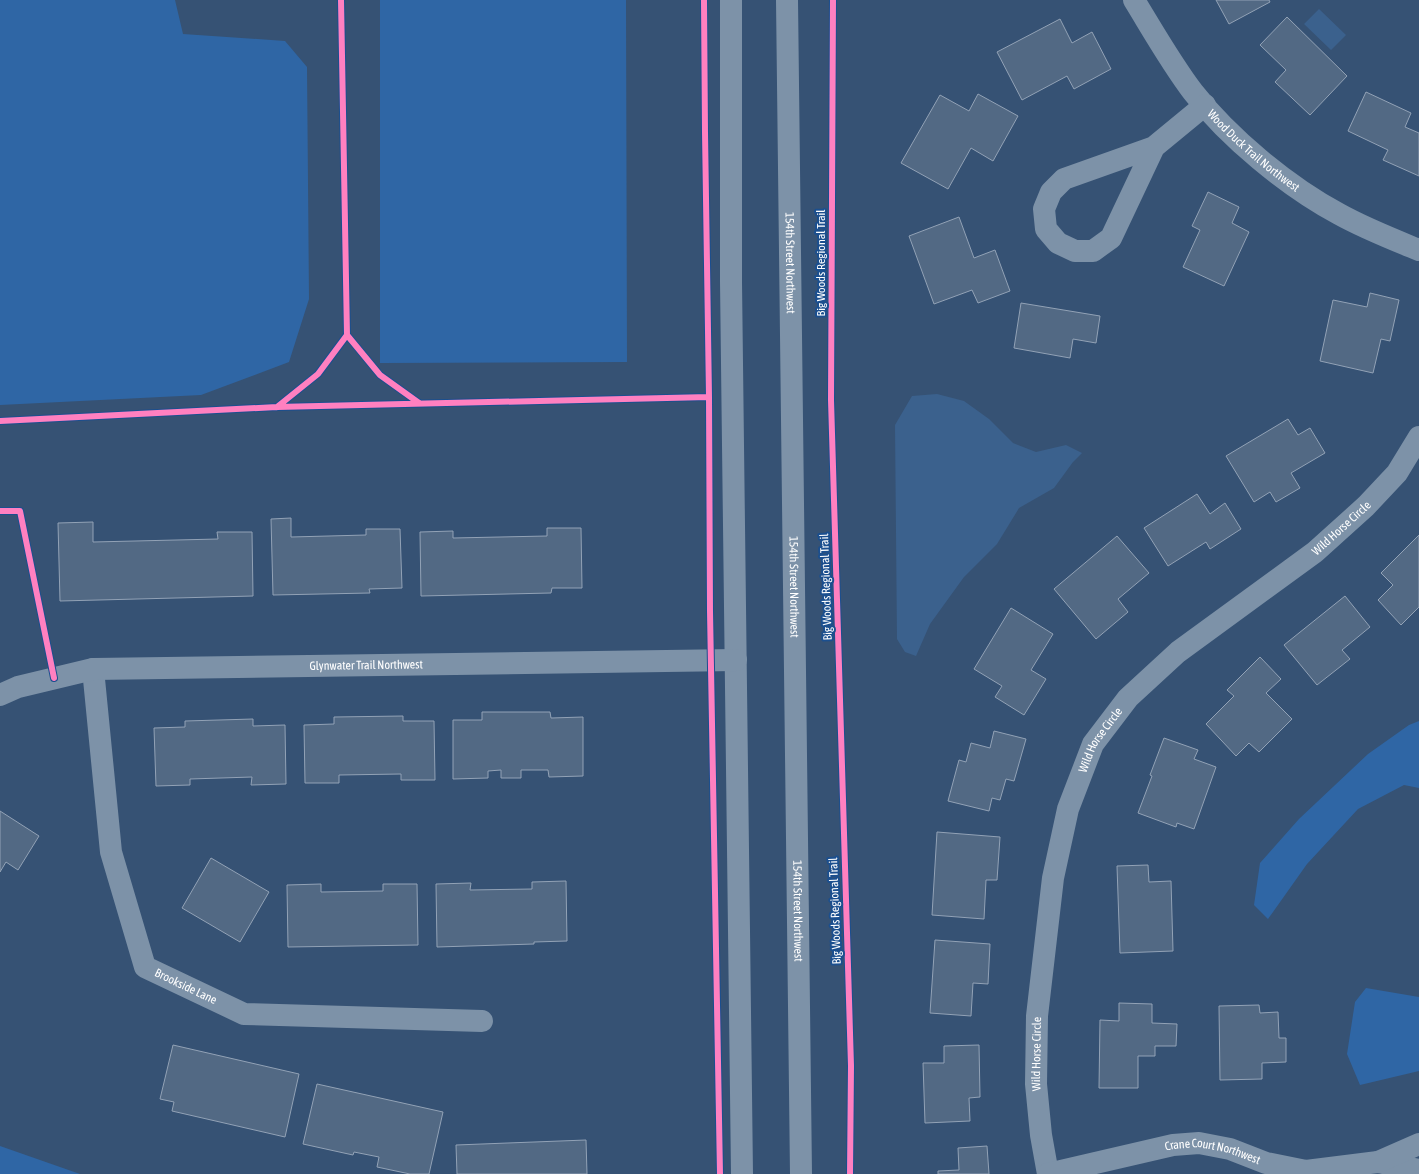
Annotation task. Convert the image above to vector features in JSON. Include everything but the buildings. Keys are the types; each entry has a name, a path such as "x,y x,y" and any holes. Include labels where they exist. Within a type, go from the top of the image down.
{"street":[{"path":"731,0 731,282 742,1174"},
{"name":"154th Street Northwest","path":"787,0 801,1174"},
{"name":"Wood Duck Trail Northwest","path":"1134,0 1160,44 1194,93 1232,135 1299,190 1338,214 1419,250"},
{"path":"1154,147 1111,238 1093,251 1075,251 1058,243 1046,229 1044,209 1051,192 1064,179 1154,147 1205,105"},
{"name":"Wild Horse Circle","path":"1048,1174 1041,1135 1036,1084 1037,1016 1054,878 1068,809 1093,744 1128,698 1178,652 1315,552 1366,506 1397,473 1419,437"},
{"name":"Glynwater Trail Northwest","path":"0,695 18,687 93,669 736,660"},
{"name":"Brookside Lane","path":"93,669 110,852 145,967 244,1014 482,1021"},
{"name":"Crane Court Northwest","path":"1048,1174 1173,1145 1199,1143 1230,1149 1266,1163 1306,1171 1378,1162 1419,1144"},
{"name":"Crane Court Northwest","path":"1378,1162 1419,1170"}],"shaded area":[{"path":"0,0 175,0 183,34 285,41 307,67 309,299 289,362 201,395 0,405"},
{"path":"380,0 626,0 627,362 380,363"},
{"path":"1319,9 1346,35 1331,50 1304,24"},
{"path":"937,394 964,401 989,419 1013,443 1036,452 1066,445 1082,453 1073,462 1054,488 1019,508 997,544 964,577 930,624 916,656 905,652 897,639 895,425 912,396"},
{"path":"1419,721 1419,788 1404,785 1358,809 1307,864 1268,919 1254,905 1260,863 1299,819 1368,754 1409,725"},
{"path":"1366,988 1419,997 1419,1071 1360,1085 1347,1054 1355,1002"},
{"path":"0,1146 80,1174 0,1174"}],"cycle path":[{"path":"277,407 318,374 347,335 341,0"},
{"path":"704,0 710,611 720,1174"},
{"name":"Big Woods Regional Trail","path":"833,0 831,400 851,1066 850,1174"},
{"path":"347,335 380,375 419,403"},
{"path":"0,421 277,407 709,397"},
{"path":"0,511 20,511 54,678"}]}
